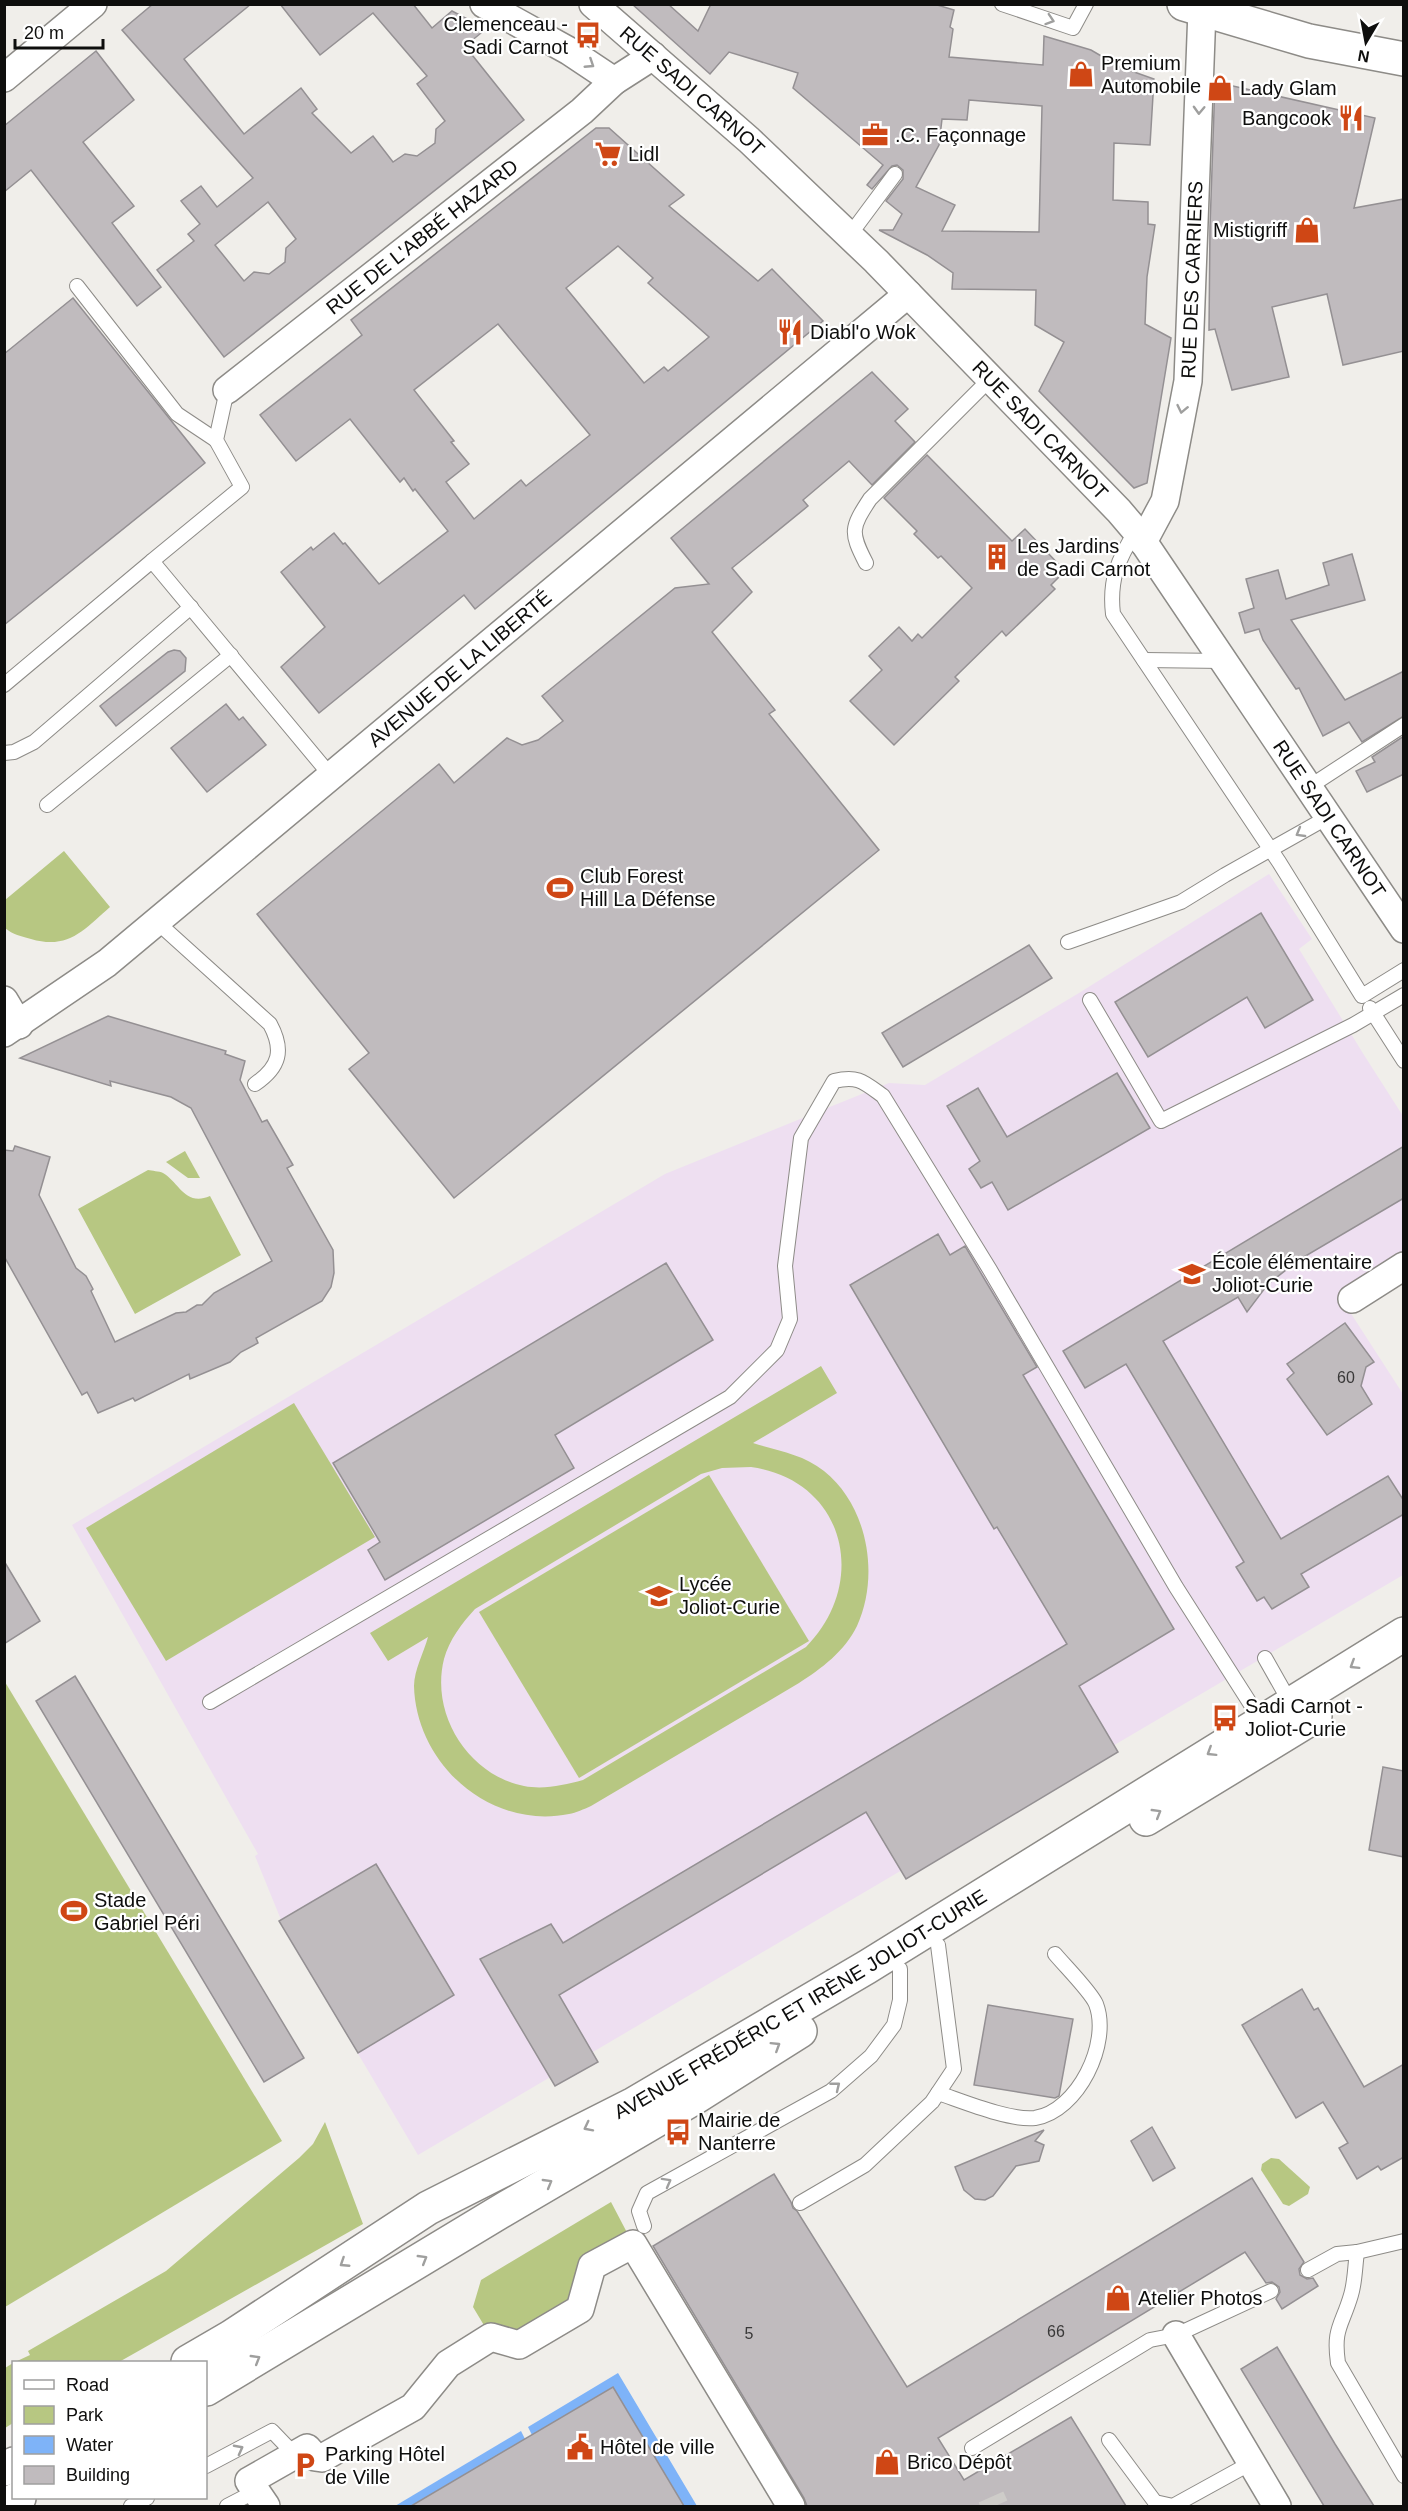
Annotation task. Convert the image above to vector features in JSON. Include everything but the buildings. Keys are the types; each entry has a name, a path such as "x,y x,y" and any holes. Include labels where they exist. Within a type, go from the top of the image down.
{"main road":[{"path":"1193,7 1309,41 1404,59"},
{"path":"1309,41 1341,63 1404,82"},
{"name":"AVENUE FRÉDÉRIC ET IRÈNE JOLIOT-CURIE","path":"190,2361 231,2337 428,2208 634,2104 1010,1880 1217,1748 1404,1634"},
{"name":"AVENUE FRÉDÉRIC ET IRÈNE JOLIOT-CURIE","path":"207,2388 694,2098 938,1945 1404,1661"}],"street":[{"path":"4,78 93,4"},
{"path":"484,4 569,51 614,81"},
{"name":"RUE SADI CARNOT","path":"593,4 749,141 849,236 908,294 1139,536 1330,816 1404,929"},
{"name":"RUE DES CARRIERS","path":"1139,536 1166,501 1188,381 1193,7"},
{"name":"RUE DE L'ABBÉ HAZARD","path":"227,390 582,111 614,81 652,56"},
{"name":"AVENUE DE LA LIBERTÉ","path":"12,1029 107,963 157,922 908,294"},
{"path":"4,1000 12,1029"},
{"path":"1352,1299 1404,1266"},
{"path":"261,2499 249,2481 307,2448 315,2457 322,2458 413,2407 448,2364 492,2337 519,2345 580,2309 592,2266 633,2244 791,2506"},
{"path":"1176,2336 1277,2506"}],"lane":[{"path":"1002,4 1073,28 1086,4"},
{"path":"849,236 895,174"},
{"path":"4,685 242,486 216,440 177,414 77,286"},
{"path":"866,563 854,540 856,520 870,499 990,379"},
{"path":"216,440 227,390"},
{"path":"1139,536 1118,558 1111,600 1113,614 1271,850 1404,1061"},
{"path":"152,561 331,776"},
{"path":"4,753 14,752 34,742 191,607"},
{"path":"47,805 231,655"},
{"path":"1144,660 1224,661"},
{"path":"1309,787 1404,725"},
{"path":"1068,942 1181,902 1330,816"},
{"path":"157,922 270,1024 279,1047 278,1055 273,1069 255,1084"},
{"path":"1362,996 1404,970"},
{"path":"1090,1000 1161,1121 1373,1014 1404,995"},
{"path":"210,1702 730,1397 777,1350 789,1319 785,1266 801,1138 834,1081 850,1077 863,1081 883,1096 990,1270 1176,1587 1262,1722"},
{"path":"1265,1658 1292,1704"},
{"path":"800,2203 866,2164 932,2102 954,2068 938,1945"},
{"path":"938,2093 995,2113 1034,2118 1059,2109 1077,2091 1095,2055 1100,2023 1095,2002 1055,1954"},
{"path":"644,2226 639,2211 647,2193 831,2091 871,2056 894,2025 900,2000 900,1969"},
{"path":"1308,2270 1337,2254 1358,2252 1404,2241"},
{"path":"1358,2252 1352,2292 1339,2322 1335,2343 1338,2363 1404,2476"},
{"path":"972,2448 1150,2340 1176,2336 1271,2291"},
{"path":"207,2465 272,2431 305,2464"},
{"path":"1109,2440 1155,2502 1173,2506 1251,2463"},
{"path":"131,2506 145,2499"},
{"path":"227,2506 261,2499"}],"shaded area":[{"name":"Lycée Joliot-Curie","path":"1269,874 1312,939 1299,949 1403,1116 1403,1252 1339,1295 1403,1394 1403,1575 418,2155 286,1932 255,1856 258,1854 72,1525 665,1174 889,1083 925,1085 1079,993"}],"green space":[{"path":"64,851 110,907 75,936 55,942 44,942 20,936 5,928 5,900"},
{"path":"185,1151 200,1178 188,1178 166,1162"},
{"path":"148,1170 163,1173 188,1196 201,1199 210,1196 241,1255 135,1314 78,1209"},
{"path":"821,1366 837,1393 753,1443 790,1454 816,1465 839,1486 851,1503 866,1543 868,1564 868,1586 864,1606 852,1635 832,1659 807,1678 591,1806 572,1813 540,1816 512,1812 486,1801 463,1785 443,1765 428,1741 418,1715 414,1680 428,1637 388,1661 370,1633","holes":["751,1467 783,1476 808,1491 827,1513 838,1538 842,1565 838,1593 826,1621 806,1647 583,1780 546,1787 524,1786 504,1780 471,1756 458,1739 449,1721 443,1701 441,1680 449,1645 475,1609 701,1474 722,1468"]},
{"path":"294,1403 375,1537 166,1661 86,1528"},
{"path":"709,1475 809,1641 579,1778 479,1612"},
{"name":"Stade Gabriel Péri","path":"5,1682 282,2141 4,2307"},
{"path":"325,2122 363,2224 121,2361 17,2361 30,2355 28,2351 166,2271 313,2144"},
{"path":"1271,2158 1279,2159 1310,2187 1308,2194 1289,2206 1283,2204 1261,2170 1262,2164"},
{"path":"611,2202 633,2244 592,2267 580,2309 519,2345 491,2337 473,2307 481,2280"},
{"path":"12,2364 12,2424 5,2428 5,2368"}],"water":[{"path":"618,2373 697,2506 676,2506 611,2398 536,2443 528,2427"},
{"path":"521,2431 529,2447 428,2506 395,2506"}],"tunnel":[{"path":"991,2497 995,2506"}],"place":[{"name":"Clemenceau - Sadi Carnot","path":"588,35"},
{"name":"Premium Automobile","path":"1081,74"},
{"name":"Lady Glam","path":"1220,88"},
{"name":"Bangcook","path":"1351,118"},
{"name":".C. Façonnage","path":"875,135"},
{"name":"Lidl","path":"608,154"},
{"name":"Mistigriff","path":"1307,230"},
{"name":"Diabl'o Wok","path":"790,332"},
{"name":"Les Jardins de Sadi Carnot","path":"997,557"},
{"name":"Club Forest Hill La Défense","path":"560,888"},
{"name":"École élémentaire Joliot-Curie","path":"1192,1274"},
{"name":"Lycée Joliot-Curie","path":"659,1596"},
{"name":"Sadi Carnot - Joliot-Curie","path":"1225,1718"},
{"name":"Stade Gabriel Péri","path":"74,1911"},
{"name":"Mairie de Nanterre","path":"678,2132"},
{"name":"Atelier Photos","path":"1118,2298"},
{"name":"Hôtel de ville","path":"580,2447"},
{"name":"Brico Dépôt","path":"887,2462"},
{"name":"Parking Hôtel de Ville","path":"305,2465"}]}
